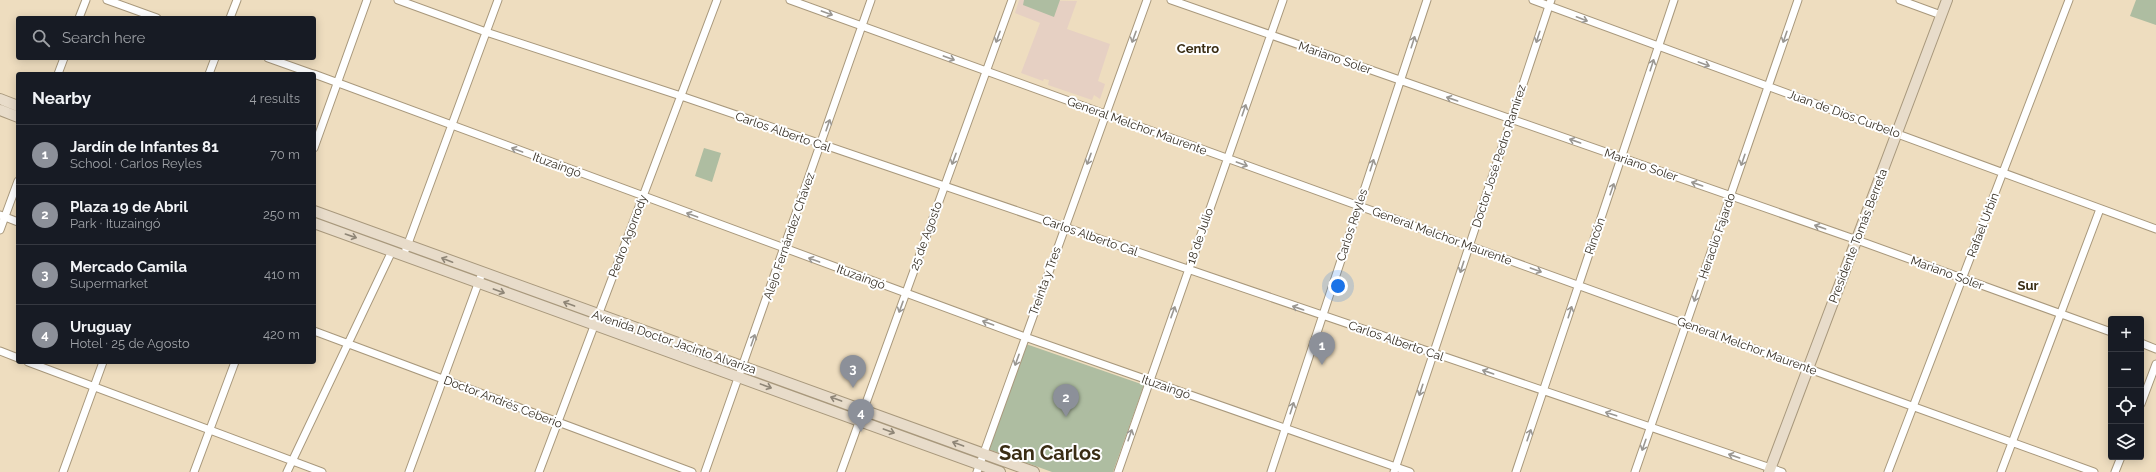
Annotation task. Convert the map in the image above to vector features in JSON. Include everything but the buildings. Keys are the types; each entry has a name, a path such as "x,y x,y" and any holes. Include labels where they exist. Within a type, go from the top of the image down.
{"main road":[{"name":"Presidente Tomás Berreta","path":"1770,470 1947,0"},
{"path":"0,99 16,105"},
{"path":"0,110 16,116"},
{"name":"Avenida Doctor Jacinto Alvariza","path":"316,212 482,273 864,409 1034,472"},
{"name":"Avenida Doctor Jacinto Alvariza","path":"316,224 860,420 978,468 1000,472"}],"street":[{"path":"80,16 86,0"},
{"path":"107,0 151,16"},
{"path":"231,16 237,0"},
{"path":"316,143 367,0"},
{"name":"Carlos Alberto Cal","path":"398,0 486,32 681,96 820,145 1650,427 1770,470 1782,472"},
{"path":"404,255 498,0"},
{"name":"Pedro Agorrody","path":"539,472 717,0"},
{"name":"General Melchor Maurente","path":"790,0 2094,472"},
{"name":"Alejo Fernández Chávez","path":"705,472 740,377 871,0"},
{"name":"25 de Agosto","path":"841,472 1012,0"},
{"name":"Treinta y Tres","path":"978,468 1147,0"},
{"name":"Mariano Soler","path":"1171,0 1857,240 2108,331"},
{"name":"18 de Julio","path":"1118,472 1148,381 1283,0"},
{"name":"Carlos Reyles","path":"1271,472 1427,0"},
{"name":"Juan de Dios Curbelo","path":"1533,0 1550,3 1658,47 1897,133 2002,174 2156,229"},
{"name":"Rincón","path":"1516,472 1674,0"},
{"name":"Heraclio Fajardo","path":"1635,472 1798,0"},
{"path":"1900,0 1941,15"},
{"name":"Rafael Urbin","path":"1888,472 2069,0"},
{"name":"Doctor José Pedro Ramírez","path":"1394,469 1550,3"},
{"path":"59,72 63,60"},
{"path":"210,72 214,60"},
{"name":"Ituzaingó","path":"274,60 308,72"},
{"name":"Ituzaingó","path":"316,75 451,126 1025,337 1285,428 1394,469 1410,472"},
{"path":"0,230 2,216 16,185"},
{"path":"2001,472 2100,209"},
{"path":"2,216 16,221"},
{"path":"287,472 392,251"},
{"path":"409,472 482,273"},
{"name":"Doctor Andrés Ceberio","path":"316,332 692,472"},
{"path":"2144,345 2156,349"},
{"path":"0,351 16,357"},
{"path":"33,364 322,472"},
{"path":"63,472 102,364"},
{"path":"194,472 233,364"},
{"path":"2144,396 2156,364"},
{"path":"2115,472 2120,460"}],"shaded area":[{"path":"1019,0 1077,1 1067,29 1110,44 1098,81 1105,84 1100,99 1094,95 1092,100 1048,85 1049,80 1044,79 1043,81 1021,73 1040,23 1015,13"}],"green space":[{"path":"1024,0 1060,0 1054,17 1023,5"},
{"path":"2136,0 2156,0 2156,25 2130,16"},
{"path":"704,148 721,153 712,182 695,176"},
{"path":"316,217 402,247 402,249 316,220"},
{"path":"411,250 469,273 424,259 421,256 411,252"},
{"path":"492,280 586,314 584,316 491,282"},
{"path":"609,322 731,367 729,368 608,325"},
{"path":"1026,344 1144,385 1113,472 1052,472 988,449"},
{"path":"753,375 851,410 849,411 754,377"},
{"path":"873,418 979,455 977,460 963,455 962,452 874,420"}],"place":[{"name":"Jardín de Infantes 81","path":"1322,365"},
{"name":"Mercado Camila","path":"853,388"},
{"name":"Plaza 19 de Abril","path":"1066,417"},
{"name":"Uruguay","path":"861,432"}],"district":[{"name":"Centro","path":"1198,48"},
{"name":"Sur","path":"2028,285"},
{"name":"San Carlos","path":"1050,453"}]}
